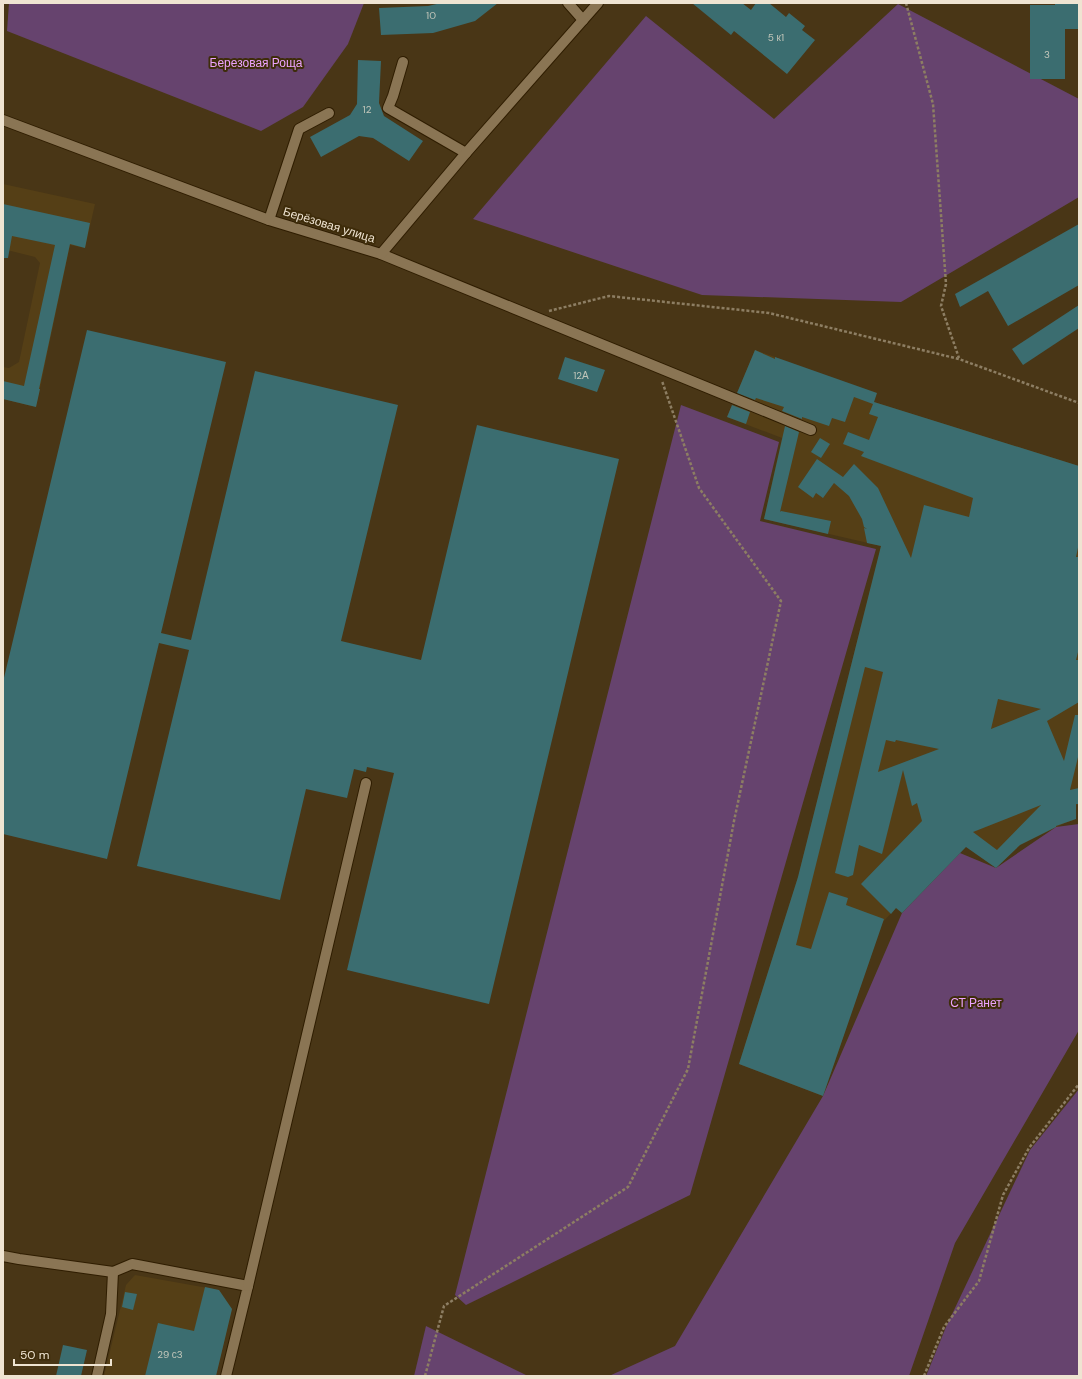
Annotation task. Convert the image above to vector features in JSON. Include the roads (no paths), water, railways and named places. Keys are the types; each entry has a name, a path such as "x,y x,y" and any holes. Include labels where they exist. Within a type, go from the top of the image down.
{"street":[{"path":"568,3 583,20"},
{"name":"Берёзовая улица","path":"3,120 269,220 381,254 466,153 598,3"},
{"path":"403,62 388,108 466,153"},
{"path":"269,220 299,128 329,113"},
{"path":"381,254 811,430"},
{"path":"226,1376 366,782"},
{"path":"3,1256 113,1272 132,1264 248,1286"},
{"path":"97,1376 111,1314 113,1272"}],"park label":[{"name":"Березовая Роща","path":"256,63"},
{"name":"СТ Ранет","path":"976,1003"}]}
